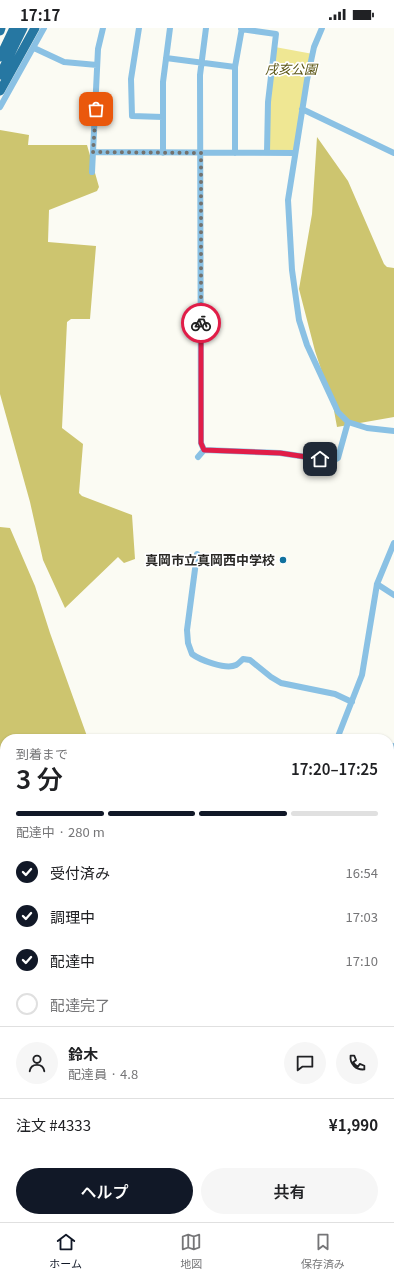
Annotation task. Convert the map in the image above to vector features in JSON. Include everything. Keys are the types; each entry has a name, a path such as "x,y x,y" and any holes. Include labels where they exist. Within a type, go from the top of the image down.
{"highway":[{"path":"0,57 14,28"},
{"path":"0,75 23,28"},
{"path":"0,91 35,28"}],"street":[{"path":"0,107 44,28"},
{"path":"92,172 98,49 103,28"},
{"path":"139,28 131,79 132,116 163,117"},
{"path":"163,153 163,82 170,28"},
{"path":"204,450 201,443 201,62 206,28"},
{"path":"322,28 314,47 302,109 288,200 292,270 299,320 307,345 338,412 348,422 367,428 394,431"},
{"path":"234,153 235,67 242,29 276,34 268,102 268,152"},
{"path":"34,48 64,62 98,65"},
{"path":"166,58 235,67"},
{"path":"302,109 394,153"},
{"path":"93,152 295,153"},
{"path":"204,450 280,453 333,461 338,458 348,422"},
{"path":"198,457 204,450"},
{"path":"338,734 362,675 377,584 394,543"},
{"path":"197,554 187,630 189,649 192,654 209,663 230,666 236,665 243,659 250,660 281,683 335,694 352,702"},
{"path":"377,584 394,595"}],"green space":[{"name":"戌亥公園","path":"275,47 313,54 295,153 267,152"}],"shaded area":[{"path":"0,130 29,135 28,145 87,145 99,187 97,191 49,210 48,242 96,246 90,319 71,319 67,322 62,428 83,444 79,493 82,496 132,515 135,559 124,563 118,557 65,608 43,560 30,502 0,394"},
{"path":"317,137 348,181 384,264 387,267 394,268 394,417 337,427 333,405 315,351 299,289 312,214"},
{"path":"0,527 10,528 35,586 86,734 0,734"}],"way so far":[{"path":"96,109 93,152 201,153 201,323"}],"place":[{"name":"真岡市立真岡西中学校","path":"283,560"}],"route":[{"path":"201,323 201,443 204,450 280,453 320,459"}]}
